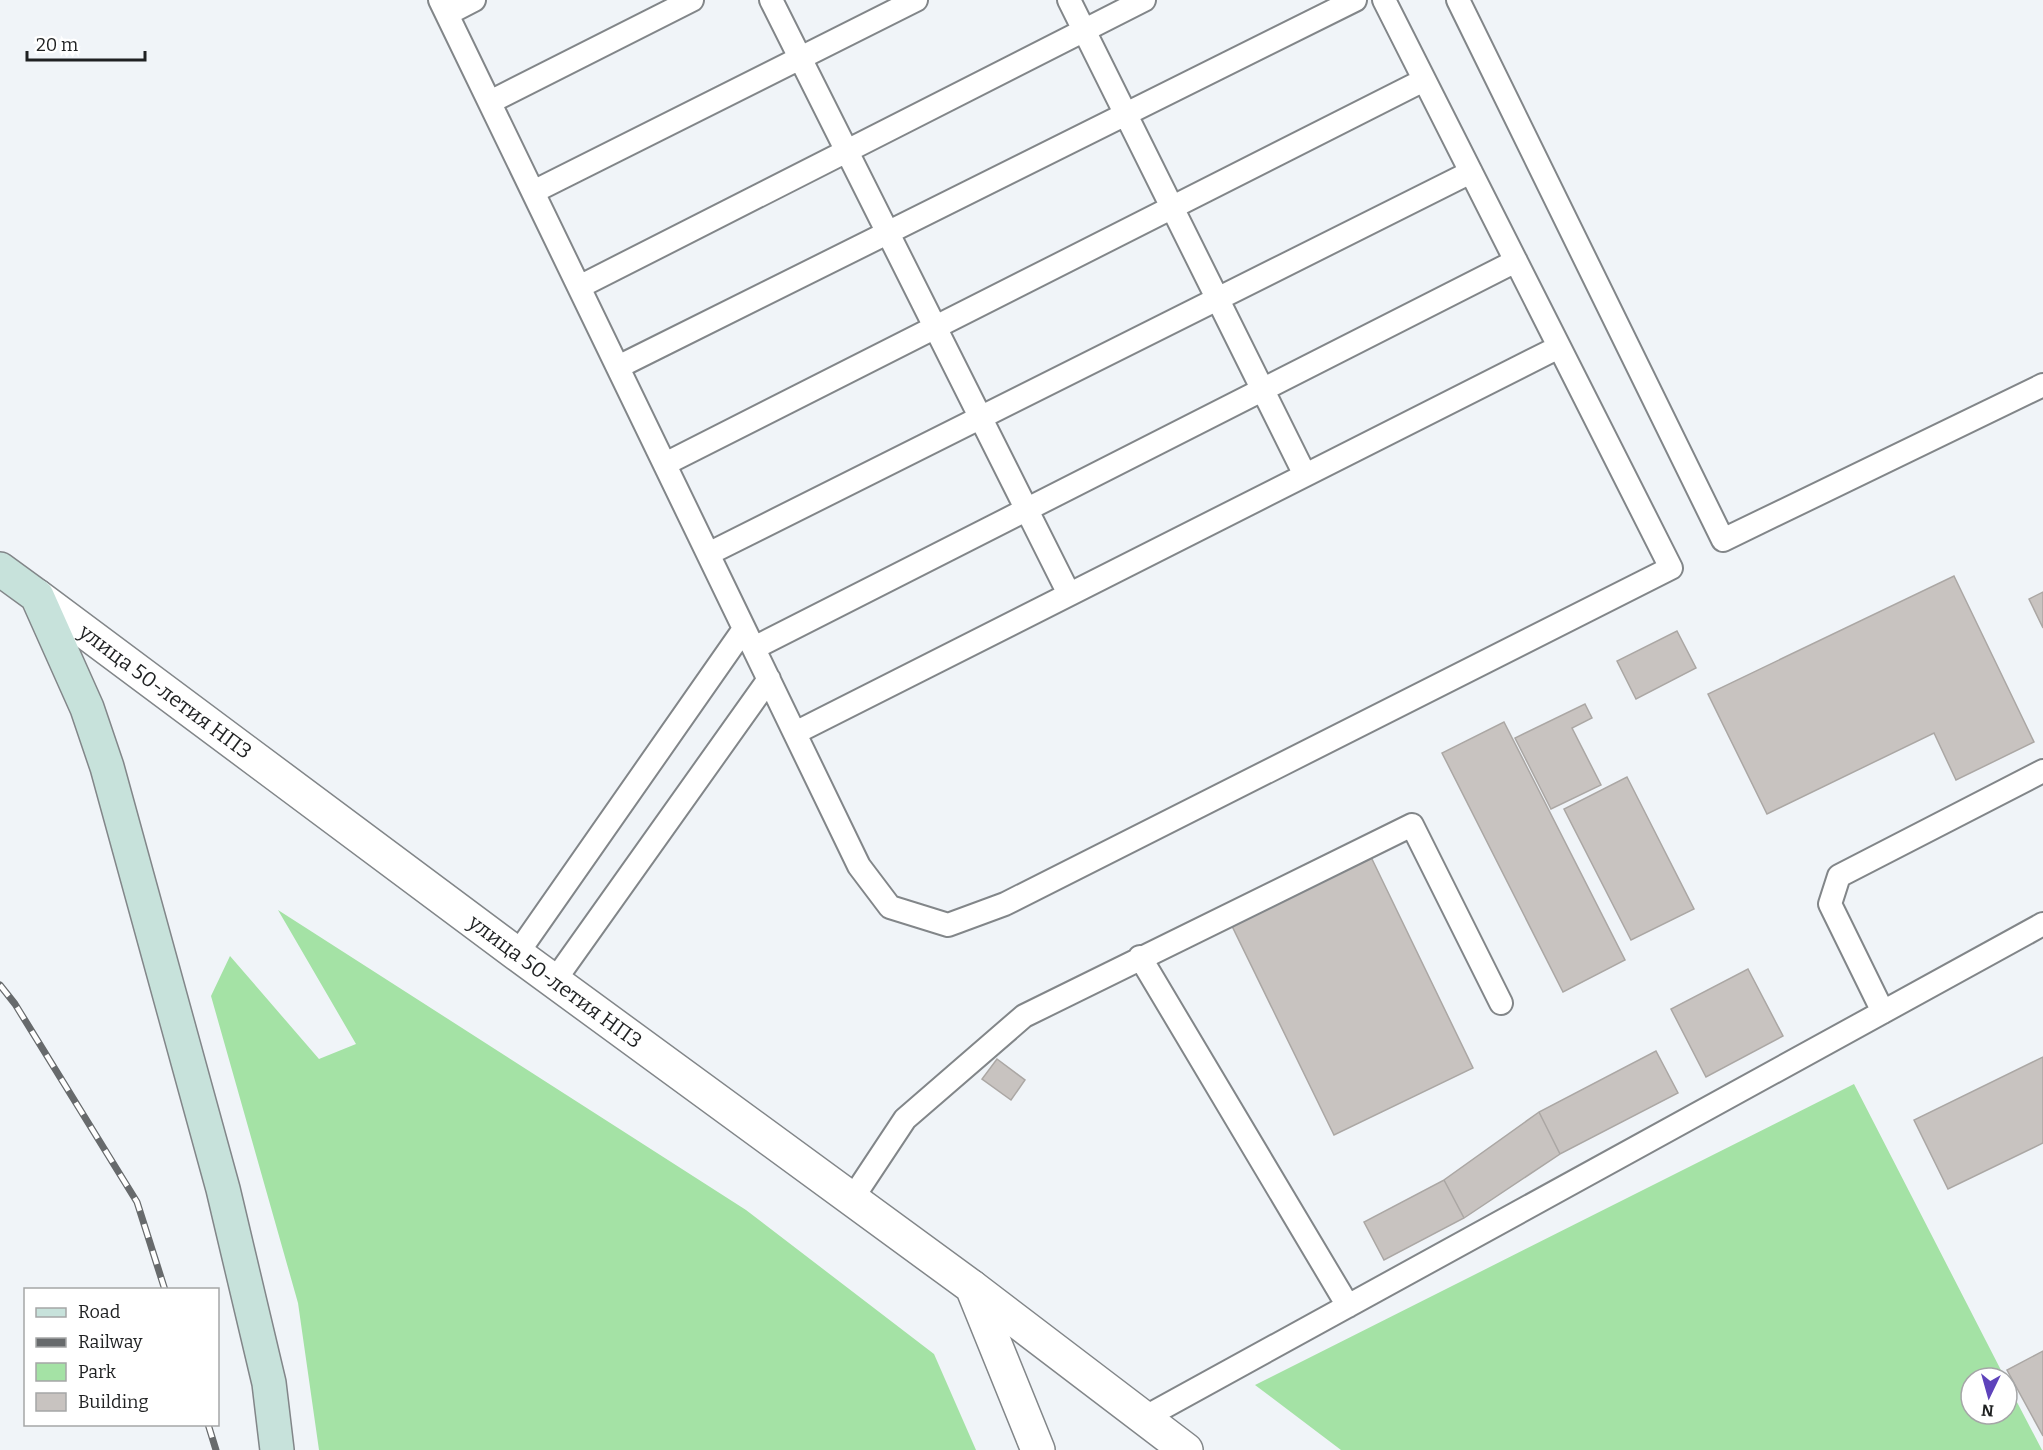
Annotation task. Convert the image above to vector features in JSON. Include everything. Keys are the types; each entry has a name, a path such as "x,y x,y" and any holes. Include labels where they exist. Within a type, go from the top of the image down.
{"main road":[{"name":"улица 50-летия НПЗ","path":"0,569 37,596"},
{"path":"37,596 87,708 107,767 223,1190 269,1383 277,1450"}],"street":[{"name":"улица 50-летия НПЗ","path":"37,596 517,954 972,1287 1186,1450"},
{"path":"972,1287 1038,1450"}],"lane":[{"path":"474,0 443,7 859,866 890,907 948,925 1005,904 1671,568 1384,0"},
{"path":"490,102 692,0"},
{"path":"771,0 1069,594"},
{"path":"533,192 916,0"},
{"path":"1069,0 1305,475"},
{"path":"579,287 1144,0"},
{"path":"618,367 1355,0"},
{"path":"1458,0 1723,540 2043,385"},
{"path":"664,464 1424,80"},
{"path":"708,554 1471,172"},
{"path":"517,954 749,638 1027,509 1516,261"},
{"path":"795,733 1559,347"},
{"path":"555,981 769,679"},
{"path":"1883,1012 1830,904 1839,876 2043,771"},
{"path":"852,1199 905,1119 1024,1016 1412,825 1501,1003"},
{"path":"1144,1418 2043,924"},
{"path":"1140,957 1348,1306"}],"green space":[{"path":"278,910 746,1210 934,1354 976,1450 319,1450 298,1303 211,996 230,956 319,1059 356,1044"},
{"path":"1854,1084 1999,1366 1959,1366 1959,1426 2019,1426 2019,1406 2042,1450 1341,1450 1255,1385"}],"building":[{"path":"1954,576 2034,742 1956,780 1934,733 1767,814 1708,694"},
{"path":"2043,592 2043,628 2029,599"},
{"path":"1677,631 1696,668 1636,699 1617,661"},
{"path":"1585,704 1592,718 1572,728 1601,785 1551,809 1515,738"},
{"path":"1504,722 1625,960 1563,992 1442,753"},
{"path":"1627,777 1694,909 1631,940 1564,809"},
{"path":"1371,857 1473,1068 1334,1135 1231,924"},
{"path":"1748,969 1783,1036 1706,1077 1671,1009"},
{"path":"1656,1051 1678,1093 1560,1154 1539,1112"},
{"path":"2043,1057 2043,1143 1948,1189 1914,1120"},
{"path":"997,1059 1025,1080 1011,1100 982,1079"},
{"path":"1539,1112 1560,1154 1464,1218 1444,1180"},
{"path":"1444,1180 1464,1218 1384,1260 1364,1222"},
{"path":"2043,1351 2043,1436 2019,1392 2019,1366 2015,1366"}],"railway":[{"path":"0,985 15,1004 137,1202 164,1288"},
{"path":"209,1426 216,1450"}]}
